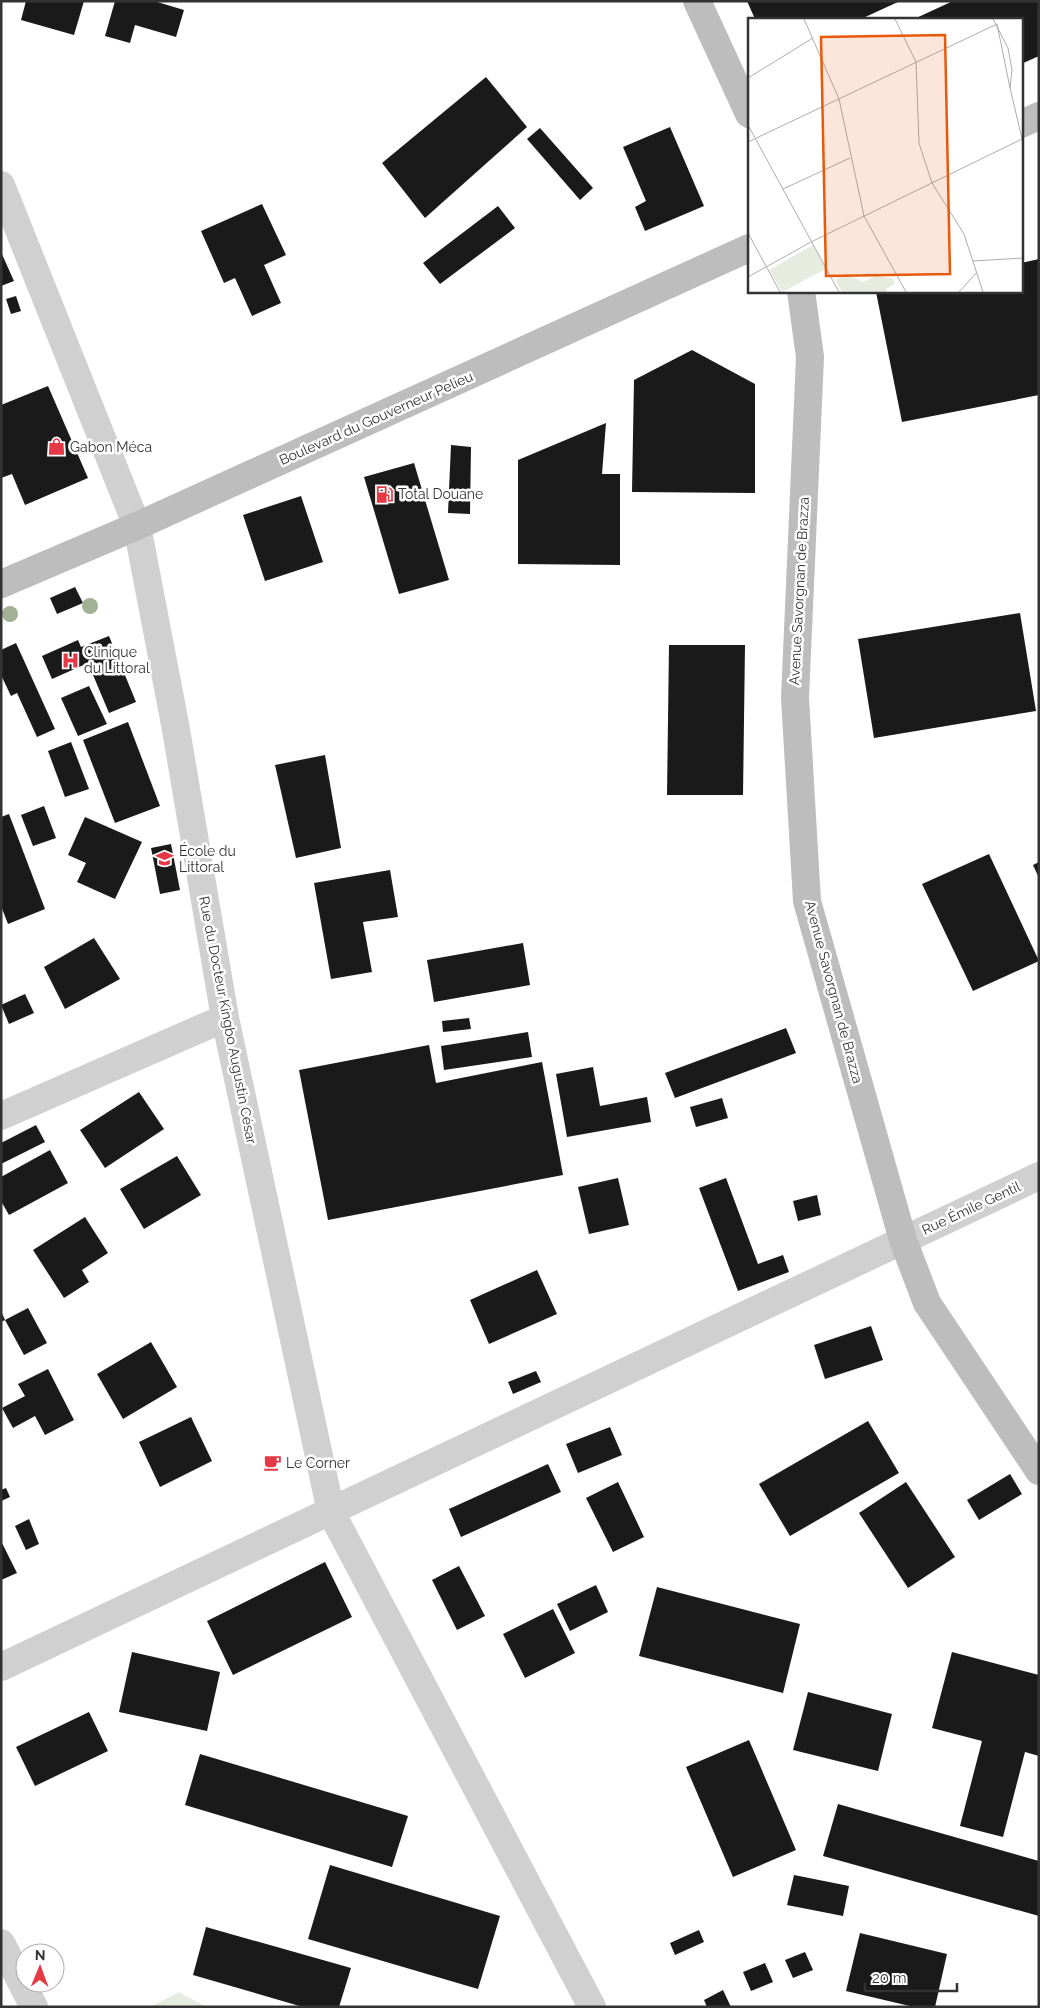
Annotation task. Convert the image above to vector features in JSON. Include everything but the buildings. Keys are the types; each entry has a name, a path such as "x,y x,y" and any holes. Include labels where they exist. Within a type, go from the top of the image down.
{"street":[{"path":"698,1 748,112"},
{"path":"1022,124 1039,116"},
{"name":"Rue du Docteur Kingbo Augustin César","path":"1,185 137,526 176,724 225,1018 331,1512 592,2007"},
{"name":"Boulevard du Gouverneur Pelieu","path":"1,584 137,526 748,248"},
{"name":"Avenue Savorgnan de Brazza","path":"801,292 810,357 794,698 807,901 903,1240 927,1303 1039,1470"},
{"path":"1,1116 225,1018"},
{"name":"Rue Émile Gentil","path":"1,1667 1039,1176"},
{"path":"1,1944 34,2007"}],"shaded area":[{"path":"179,1992 206,2007 150,2007"}],"place":[{"name":"Gabon Méca","path":"56,447"},
{"name":"Total Douane","path":"384,494"},
{"name":"Clinique du Littoral","path":"70,660"},
{"name":"École du Littoral","path":"165,859"},
{"name":"Le Corner","path":"272,1463"}]}
